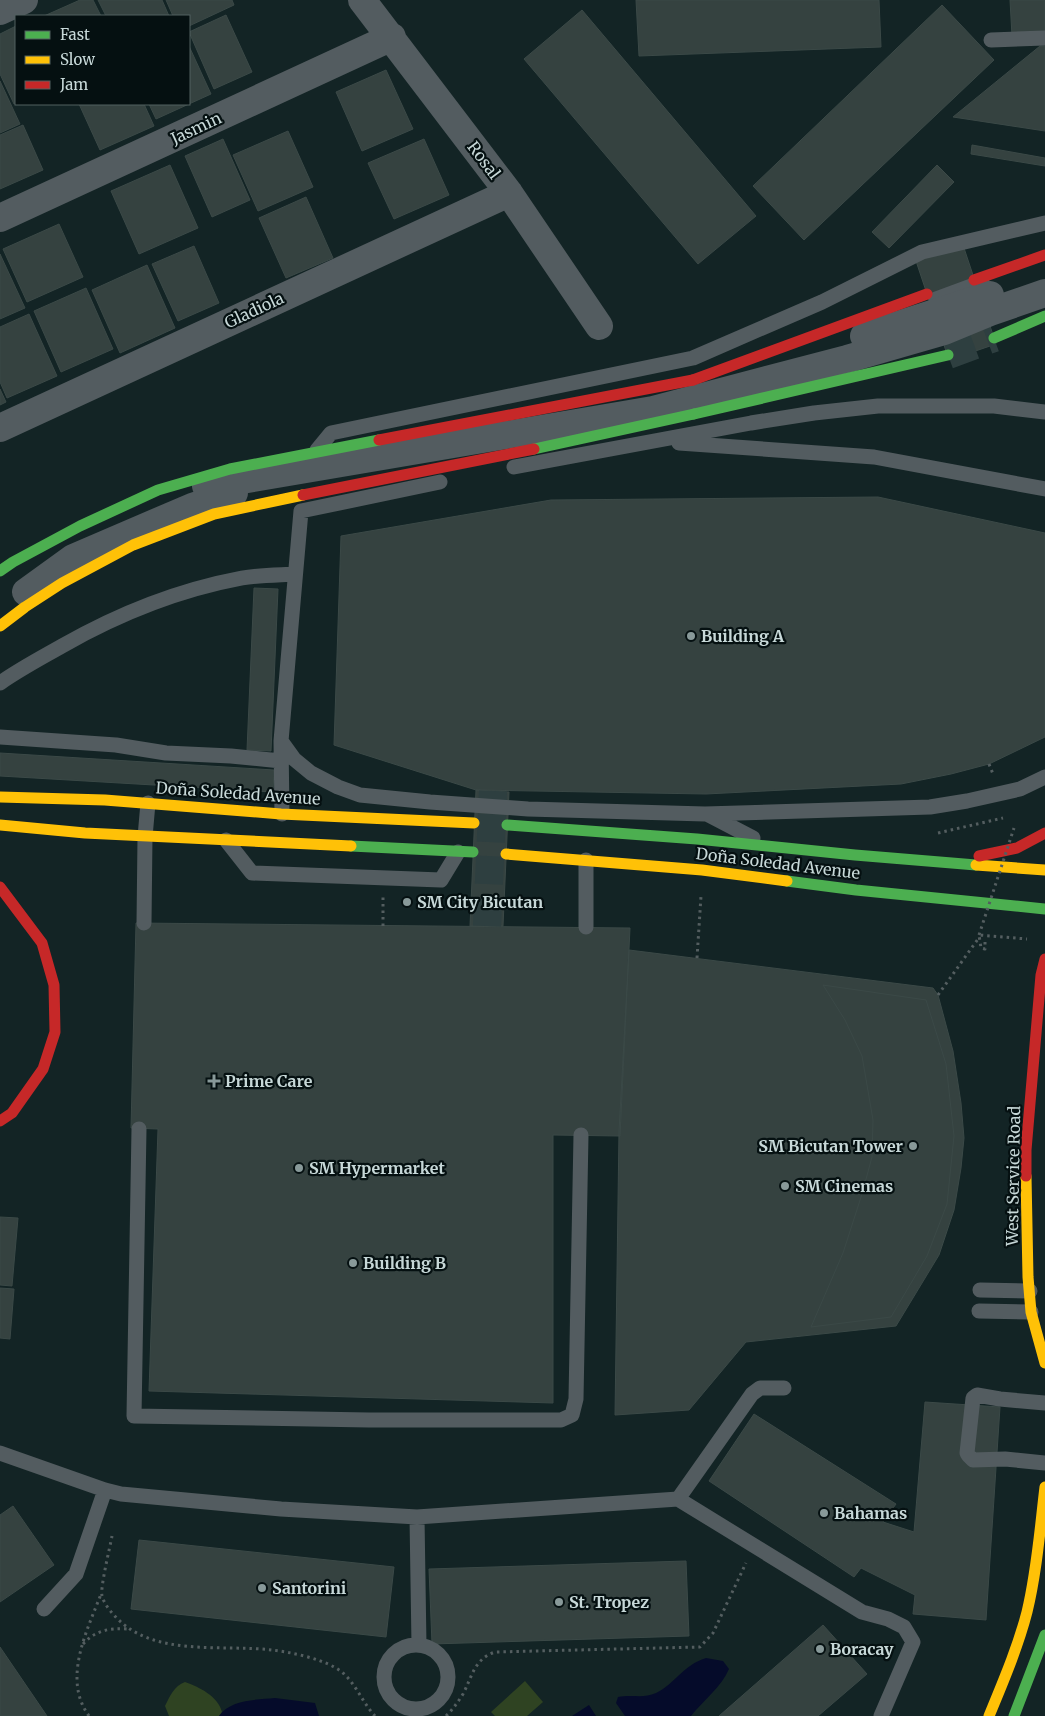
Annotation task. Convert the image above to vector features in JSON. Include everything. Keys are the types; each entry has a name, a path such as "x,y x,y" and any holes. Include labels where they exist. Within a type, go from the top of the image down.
{"main road":[{"path":"974,280 1045,255"},
{"path":"0,571 12,562 80,526 158,490 230,469 692,380 928,294"},
{"path":"994,338 1045,316"},
{"path":"0,626 62,583 125,550 214,514 367,482 469,464 948,355"},
{"name":"Doña Soledad Avenue","path":"0,797 42,797 148,803 282,814 474,823"},
{"path":"0,825 39,830 145,837 466,852"},
{"name":"Doña Soledad Avenue","path":"507,825 697,839 1045,870"},
{"path":"948,862 1017,848 1045,833"},
{"name":"Doña Soledad Avenue","path":"506,854 702,870 856,890 1045,909"},
{"path":"0,887 42,944 54,985 55,1032 43,1069 12,1113 0,1122"},
{"name":"West Service Road","path":"1045,959 1040,975 1026,1150 1030,1291 1032,1312 1045,1363"},
{"path":"989,1716 1005,1678 1027,1612 1039,1540 1045,1487"},
{"path":"1014,1716 1045,1634"}],"street":[{"name":"Rosal","path":"362,0 392,36 509,193 599,326"},
{"name":"Jasmin","path":"0,218 392,36"},
{"name":"Gladiola","path":"0,428 509,193"},
{"path":"653,410 686,395 1045,277"},
{"path":"0,586 61,543 184,490 300,472 653,410 935,334 1045,293"},
{"path":"0,611 73,558 192,508 300,472"}],"lane":[{"path":"991,40 1045,38"},
{"path":"282,814 281,741 301,511 300,472 331,433 693,358 822,302 922,252 1045,223"},
{"path":"686,395 797,345 1045,260"},
{"path":"301,511 526,464 805,414 878,406 994,406 1045,412"},
{"path":"660,441 874,458 1045,489"},
{"path":"0,683 25,666 80,635 134,610 186,592 243,578 295,574"},
{"path":"0,737 14,740 116,745 166,753 231,756 281,761"},
{"path":"281,741 294,759 311,773 338,787 429,821"},
{"path":"360,795 528,809 705,814 930,807 1020,789 1045,777"},
{"path":"357,818 430,802"},
{"path":"144,923 145,837 148,803"},
{"path":"705,814 770,846"},
{"path":"226,840 252,873 441,880 466,852"},
{"path":"586,860 586,928"},
{"path":"139,1129 134,1416 369,1420 561,1420 572,1415 576,1400 581,1135"},
{"path":"980,1290 1030,1291"},
{"path":"979,1311 1032,1312"},
{"path":"678,1499 752,1394 760,1388 784,1388"},
{"path":"1045,1403 1000,1400 977,1395 973,1398 967,1453 973,1460 1005,1459 1045,1463"},
{"path":"0,1454 121,1494 281,1509 417,1517 678,1499 862,1612 888,1619 904,1627 913,1642 881,1716"},
{"path":"44,1609 76,1574 105,1490"},
{"path":"417,1517 419,1645"},
{"path":"419,1645 435,1651 446,1664 449,1680 443,1696 430,1707 413,1710 398,1704 387,1691 384,1674 390,1659 402,1648 419,1645"}],"path":[{"path":"989,764 994,777"},
{"path":"988,821 1002,818"},
{"path":"938,995 979,937 1014,828"},
{"path":"697,958 702,870"},
{"path":"383,889 383,926"},
{"path":"979,937 1036,940"},
{"path":"979,937 981,948 985,949 985,942"},
{"path":"89,1716 78,1692 77,1670 81,1646 101,1594 121,1494"},
{"path":"446,1716 463,1693 478,1662 495,1652 700,1647 713,1633 754,1546"},
{"path":"101,1594 108,1609 128,1629 138,1635 173,1645 272,1650 297,1655 333,1666 343,1672 365,1705 375,1716"},
{"path":"81,1646 90,1636 102,1630 128,1629"}],"green space":[{"path":"525,1681 543,1702 527,1716 495,1716 491,1712"},
{"path":"185,1682 202,1689 216,1701 222,1712 219,1716 169,1716 165,1706 175,1689"}],"water":[{"path":"706,1658 723,1661 729,1669 717,1687 691,1716 625,1716 616,1703 618,1697 647,1696 656,1693 669,1685 691,1665"},
{"path":"275,1698 315,1703 319,1716 219,1716 224,1710 237,1703"},
{"path":"589,1705 596,1716 572,1716"}],"building":[{"path":"80,0 93,0 100,15 46,15"},
{"path":"98,0 162,0 169,15 106,15"},
{"path":"166,0 232,0 234,5 190,26 190,15 173,15"},
{"path":"636,0 879,0 881,47 639,56"},
{"path":"1010,0 1045,0 1045,34 1012,36"},
{"path":"942,5 994,60 804,240 753,186"},
{"path":"582,10 756,216 698,264 524,59"},
{"path":"226,15 252,72 214,89 190,32"},
{"path":"15,26 14,104 0,74 0,34"},
{"path":"1040,46 1045,46 1045,131 953,117"},
{"path":"190,48 211,94 190,104"},
{"path":"386,70 413,129 362,151 336,92"},
{"path":"0,81 20,124 0,133"},
{"path":"79,105 144,105 154,126 100,150"},
{"path":"149,105 187,105 156,119"},
{"path":"23,125 43,170 0,189 0,135"},
{"path":"288,131 313,187 258,211 233,155"},
{"path":"223,139 250,200 212,217 185,156"},
{"path":"424,139 449,195 394,219 368,163"},
{"path":"972,145 1045,158 1045,166 971,154"},
{"path":"170,165 198,228 139,254 111,191"},
{"path":"937,165 954,182 889,248 872,232"},
{"path":"306,197 333,258 286,278 259,218"},
{"path":"59,224 83,277 27,302 3,249"},
{"path":"963,245 996,344 949,360 916,261"},
{"path":"194,246 219,303 178,321 152,264"},
{"path":"0,254 25,308 0,319"},
{"path":"147,265 175,328 120,353 92,290"},
{"path":"86,288 113,349 61,372 34,311"},
{"path":"29,314 57,376 7,398 0,382 0,327"},
{"path":"0,389 6,402 0,405"},
{"name":"Building A","path":"878,497 1045,533 1045,737 989,764 901,784 706,794 476,790 334,745 341,536 551,500"},
{"path":"254,588 278,589 271,751 247,750"},
{"path":"0,753 274,770 273,792 0,776"},
{"path":"476,790 509,792 503,926 470,926"},
{"name":"Building B","path":"136,923 630,928 620,1136 553,1135 553,1403 149,1391 158,1129 131,1128"},
{"path":"629,950 933,988 938,995 953,1051 964,1138 954,1210 939,1255 896,1326 746,1342 689,1410 615,1415 619,1131"},
{"name":"SM Bicutan Tower","path":"823,985 926,1000 946,1064 954,1136 947,1204 927,1256 891,1317 811,1327 843,1253 872,1157 873,1120 862,1056 845,1020"},
{"path":"0,1217 18,1218 12,1286 0,1285"},
{"path":"0,1288 14,1289 10,1339 0,1338"},
{"name":"Bahamas","path":"925,1402 1000,1407 986,1620 913,1614 915,1595 861,1568 854,1577 709,1481 754,1414 896,1504 883,1522 914,1532"},
{"path":"13,1506 54,1565 0,1602 0,1515"},
{"name":"Santorini","path":"139,1540 394,1567 386,1637 131,1609"},
{"name":"St. Tropez","path":"686,1561 689,1636 432,1644 429,1569"},
{"name":"Boracay","path":"823,1625 867,1674 818,1716 719,1716"},
{"path":"0,1647 47,1716 0,1716"}],"tunnel":[{"path":"948,355 994,338"},
{"path":"487,926 493,791"}],"traffic: fast":[{"path":"994,338 1045,316"},
{"path":"694,414 948,355"},
{"path":"534,449 694,414"},
{"path":"0,571 80,526 158,490 230,469 379,440"},
{"path":"507,825 697,839 976,865"},
{"path":"351,846 473,852"},
{"path":"787,881 856,890 1045,909"},
{"path":"1014,1716 1045,1635"}],"traffic: slow":[{"path":"0,626 62,583 133,545 214,514 303,495"},
{"path":"0,797 105,800 281,814 474,823"},
{"path":"0,825 85,833 351,846"},
{"path":"506,854 702,870 787,881"},
{"path":"976,865 1045,870"},
{"path":"1026,1176 1028,1277 1031,1312 1045,1363"},
{"path":"989,1716 1015,1651 1027,1612 1036,1565 1045,1487"}],"traffic: jam":[{"path":"974,280 1045,255"},
{"path":"693,380 927,294"},
{"path":"379,440 693,380"},
{"path":"303,495 534,449"},
{"path":"979,856 1017,848 1045,833"},
{"path":"0,887 42,943 54,985 55,1032 43,1069 12,1113 0,1121"},
{"path":"1026,1176 1026,1150 1041,975 1045,959"}],"place":[{"name":"Building A","path":"691,636"},
{"name":"SM City Bicutan","path":"407,902"},
{"name":"Prime Care","path":"214,1081"},
{"name":"SM Bicutan Tower","path":"913,1146"},
{"name":"SM Hypermarket","path":"299,1168"},
{"name":"SM Cinemas","path":"785,1186"},
{"name":"Building B","path":"353,1263"},
{"name":"Bahamas","path":"824,1513"},
{"name":"Santorini","path":"262,1588"},
{"name":"St. Tropez","path":"559,1602"},
{"name":"Boracay","path":"820,1649"}]}
